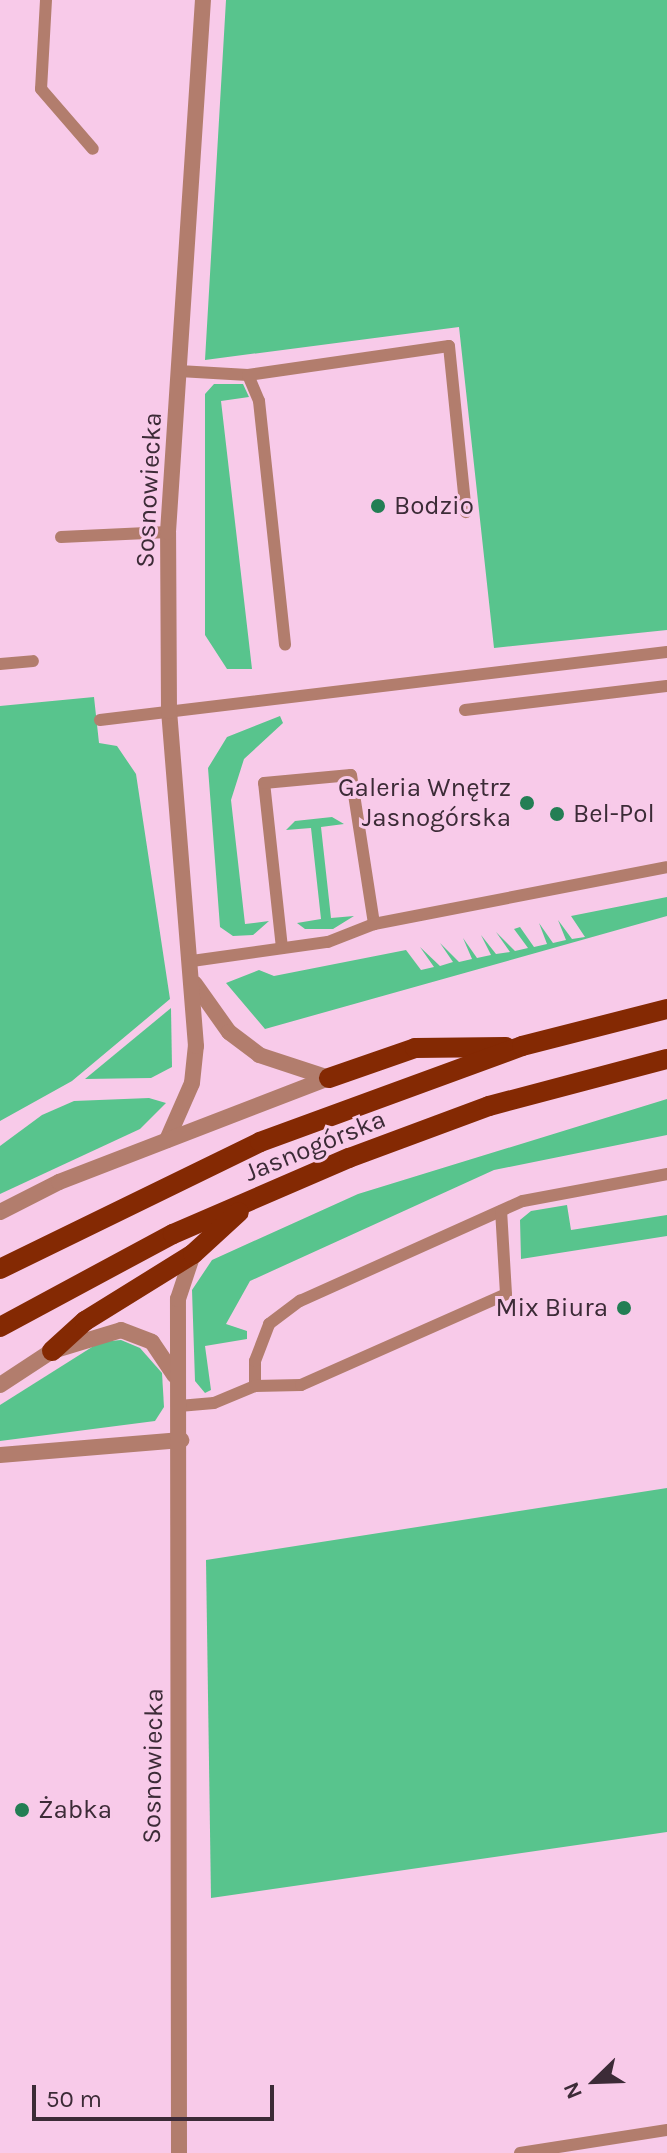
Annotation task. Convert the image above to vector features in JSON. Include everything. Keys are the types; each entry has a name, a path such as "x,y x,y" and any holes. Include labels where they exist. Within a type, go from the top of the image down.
{"main road":[{"name":"Jasnogórska","path":"0,1269 260,1142 522,1046 667,1009"},
{"path":"329,1078 415,1048 522,1046"},
{"name":"Jasnogórska","path":"0,1327 254,1199 489,1106 667,1059"},
{"path":"52,1351 85,1321 193,1254 254,1199"}],"street":[{"name":"Sosnowiecka","path":"167,1140 192,1083 195,983 169,711 168,532 203,0"},
{"name":"Sosnowiecka","path":"195,983 229,1032 259,1055 329,1078"},
{"path":"0,1212 167,1140 329,1078"},
{"name":"Sosnowiecka","path":"179,2153 181,1440 177,1380 178,1299 193,1254"},
{"name":"Sosnowiecka","path":"52,1351 121,1330 152,1342 177,1380"},
{"path":"0,1385 52,1351"},
{"path":"0,1455 181,1440"}],"lane":[{"path":"46,0 41,89 93,149"},
{"path":"179,371 248,375 449,346 466,512"},
{"path":"248,375 259,401 285,645"},
{"path":"61,537 168,532"},
{"path":"100,720 667,652"},
{"path":"0,664 33,661"},
{"path":"465,710 667,686"},
{"path":"282,948 264,783 351,775 374,924"},
{"path":"192,961 282,948 374,924 667,867"},
{"path":"255,1386 269,1324 300,1301 501,1211 565,1190 667,1174"},
{"path":"179,1406 214,1403 255,1386 301,1385 506,1294 501,1211"},
{"path":"520,2153 667,2130"}],"green space":[{"path":"226,0 667,0 667,630 494,648 459,327 205,360"},
{"path":"214,384 243,384 249,397 221,401 252,669 227,669 205,635 205,394"},
{"path":"94,697 99,743 117,746 136,774 170,999 72,1081 0,1121 0,706"},
{"path":"280,716 283,723 244,759 231,800 245,924 269,921 253,935 233,936 220,927 208,768 227,737"},
{"path":"332,817 344,824 321,827 331,918 354,916 333,929 305,929 297,923 321,919 311,828 286,830 295,821"},
{"path":"667,897 667,916 265,1029 226,983 259,970 274,976 406,950 421,970 434,967 420,947 440,966 453,962 440,943 459,962 472,959 463,938 477,958 491,955 481,935 496,954 510,952 496,932 515,951 528,948 514,929 520,927 534,947 547,944 539,923 553,943 566,940 558,920 572,939 585,937 571,916"},
{"path":"171,1008 172,1067 151,1078 85,1079"},
{"path":"149,1098 166,1103 140,1129 0,1194 0,1146 42,1115 74,1101"},
{"path":"667,1099 667,1135 494,1170 250,1281 226,1324 247,1331 247,1339 205,1346 211,1390 205,1393 195,1381 192,1290 212,1260 358,1194"},
{"path":"567,1205 571,1230 667,1215 667,1236 521,1259 520,1220 531,1211"},
{"path":"121,1340 140,1348 162,1373 164,1407 155,1421 0,1441 0,1405 100,1342"},
{"path":"667,1488 667,1832 211,1898 206,1560"}],"place":[{"name":"Bodzio","path":"378,506"},
{"name":"Galeria Wnętrz Jasnogórska","path":"527,803"},
{"name":"Bel-Pol","path":"557,814"},
{"name":"Mix Biura","path":"624,1308"},
{"name":"Żabka","path":"22,1810"}]}
